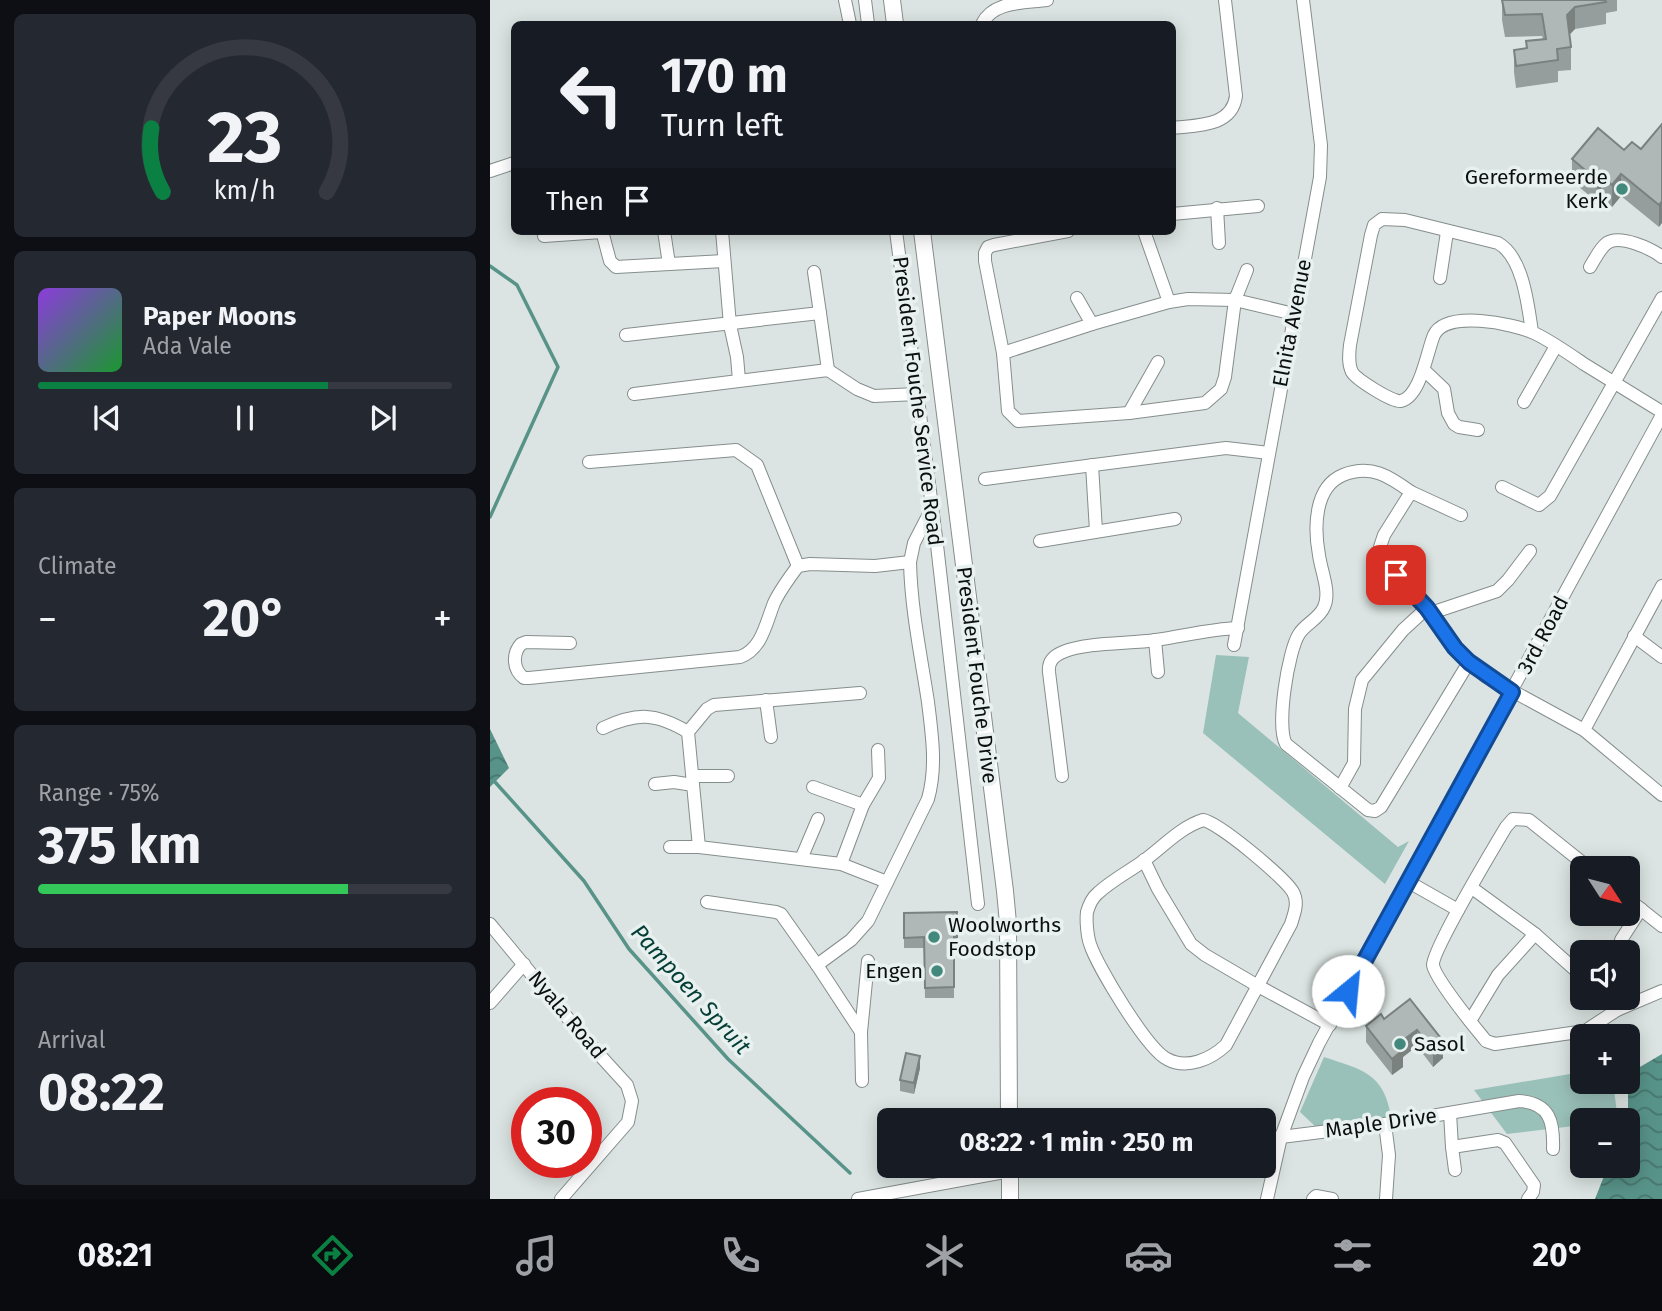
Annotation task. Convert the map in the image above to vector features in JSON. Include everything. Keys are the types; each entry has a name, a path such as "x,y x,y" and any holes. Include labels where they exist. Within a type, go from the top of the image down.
{"street":[{"path":"845,0 849,21"},
{"path":"865,0 868,21"},
{"path":"892,0 895,21"},
{"path":"984,21 990,13 1000,7 1047,0"},
{"path":"1176,128 1213,123 1227,115 1235,104 1225,0"},
{"name":"Elnita Avenue","path":"1234,645 1321,163 1303,0"},
{"path":"490,171 511,164"},
{"path":"1176,213 1258,206"},
{"path":"1217,208 1219,243"},
{"path":"1532,332 1527,298 1508,250 1497,243 1397,220 1382,219 1374,225 1349,362 1354,375 1388,398 1399,402 1412,393 1424,370 1434,335 1441,325 1452,321 1493,322 1532,332 1662,414"},
{"path":"1440,278 1447,232"},
{"path":"544,236 558,235"},
{"path":"603,235 610,261 617,267 724,261"},
{"path":"664,235 668,264"},
{"path":"722,235 738,380"},
{"name":"President Fouche Service Road","path":"896,235 978,904"},
{"name":"President Fouche Drive","path":"923,235 1005,891 1008,923 1009,1108"},
{"path":"1047,235 994,245 988,247 985,253 1003,353 1008,411 1014,419 1029,421 1129,413 1205,403 1216,395 1225,377 1236,300 1247,270"},
{"path":"1145,235 1169,302"},
{"path":"1590,267 1605,244 1614,240 1642,245 1662,257"},
{"path":"814,272 828,370"},
{"path":"1077,298 1092,324"},
{"path":"1502,487 1534,504 1545,503 1662,298"},
{"path":"1003,353 1169,302 1236,300 1294,314"},
{"path":"626,335 820,313"},
{"path":"1524,402 1556,346"},
{"path":"1129,413 1158,362"},
{"path":"634,394 828,370 874,396 917,394"},
{"path":"1424,370 1444,389 1448,413 1454,424 1478,430"},
{"name":"3rd Road","path":"1267,1199 1281,1137 1303,1077 1329,1025 1662,414"},
{"path":"985,479 1226,448 1269,453"},
{"path":"589,462 736,450 757,466 798,566"},
{"path":"1092,466 1096,531"},
{"path":"1461,514 1411,492 1390,477 1368,470 1350,472 1335,479 1322,492 1317,533 1318,554 1326,592 1325,605 1297,637 1286,689 1281,728 1283,739 1291,750 1368,810 1378,810 1469,662"},
{"path":"1411,492 1384,535 1380,547 1386,563 1429,610 1455,648 1469,662 1512,692 1584,730 1662,795"},
{"path":"817,965 835,954 862,929 872,915 928,799 934,769 932,731 910,562 914,543 931,510"},
{"path":"1040,541 1175,519"},
{"path":"1340,788 1354,763 1355,709 1362,680 1403,630 1429,610 1497,591 1530,551"},
{"path":"570,643 521,644 516,655 517,671 524,678 529,678 740,657 758,643 775,601 798,566 875,566 910,562"},
{"path":"1584,730 1662,586"},
{"path":"1062,776 1049,672 1051,660 1058,654 1072,649 1155,640 1213,629 1238,628"},
{"path":"1634,636 1662,657"},
{"path":"1155,640 1158,672"},
{"path":"699,847 688,732 707,709 714,705 860,693"},
{"path":"766,701 771,737"},
{"path":"603,728 624,719 649,717 669,720 688,732"},
{"path":"841,864 863,805 878,778 878,750"},
{"path":"655,784 728,776"},
{"path":"813,787 863,805"},
{"path":"801,859 818,819"},
{"path":"1574,856 1529,820 1513,819 1458,910 1433,964 1435,971 1470,1021 1486,1041 1495,1044 1586,1031 1617,1010"},
{"path":"1203,820 1209,821 1224,830 1288,886 1293,892 1296,905 1291,924 1226,1045 1215,1056 1188,1064 1172,1062 1151,1046 1090,944 1087,915 1091,902 1097,894 1144,860 1186,826 1203,820"},
{"path":"670,847 699,847 841,864 887,882"},
{"path":"1144,860 1191,944 1258,986 1329,1025"},
{"path":"1407,881 1458,910"},
{"path":"1472,888 1535,934 1570,965"},
{"path":"707,902 781,915 861,1032"},
{"path":"1640,909 1662,926"},
{"name":"Nyala Road","path":"490,924 585,1039 628,1085 632,1101 628,1122 561,1199"},
{"path":"1621,940 1630,926"},
{"path":"1470,1021 1498,975 1535,934"},
{"path":"862,1081 861,1032 868,961"},
{"path":"490,1003 524,964"},
{"path":"1640,1000 1662,991"},
{"name":"Maple Drive","path":"1281,1137 1385,1124 1519,1101 1539,1105 1544,1109 1553,1128 1553,1149"},
{"path":"1450,1113 1455,1170"},
{"path":"1385,1124 1389,1155 1386,1199"},
{"path":"1276,1138 1281,1137"},
{"path":"1452,1147 1498,1140 1505,1143 1534,1185 1528,1199"},
{"path":"858,1199 961,1178"},
{"path":"1010,1178 1010,1199"},
{"path":"1313,1199 1316,1196 1332,1199"}],"shaded area":[{"path":"1216,655 1249,657 1238,713 1398,847 1409,841 1385,884 1203,733"},
{"path":"1324,1057 1360,1070 1376,1081 1383,1090 1391,1116 1317,1128 1300,1112"},
{"path":"1570,1074 1570,1094 1615,1094 1616,1108 1570,1108 1570,1126 1507,1134 1474,1090"}],"water":[{"path":"490,729 509,768 490,787"},
{"path":"1662,1054 1662,1199 1595,1199 1603,1178 1640,1178 1640,1108 1628,1108 1628,1094 1640,1094 1640,1067"}],"building":[{"path":"1502,0 1606,2 1575,7 1567,15 1571,47 1557,49 1558,60 1516,66 1514,50 1527,48 1526,41 1546,39 1542,14 1505,15"},
{"path":"1662,124 1662,201 1659,205 1621,174 1612,185 1601,175 1597,180 1572,159 1598,128 1624,150 1632,142 1641,149"},
{"path":"957,912 954,987 925,988 924,937 904,938 904,913"},
{"path":"1410,999 1443,1041 1433,1050 1417,1030 1398,1044 1403,1050 1392,1059 1366,1026 1381,1014 1384,1019"},
{"path":"906,1053 920,1056 914,1083 900,1080"}],"waterway":[{"name":"Pampoen Spruit","path":"490,266 517,285 558,367 490,517"},
{"name":"Pampoen Spruit","path":"495,782 584,881 629,949 728,1059 850,1173"}],"place":[{"name":"Gereformeerde Kerk","path":"1622,189"},
{"name":"Woolworths Foodstop","path":"934,937"},
{"name":"Engen","path":"937,971"},
{"name":"Sasol","path":"1400,1044"}],"route":[{"path":"1348,991 1512,692 1485,676 1455,648 1427,608 1396,575"}]}
